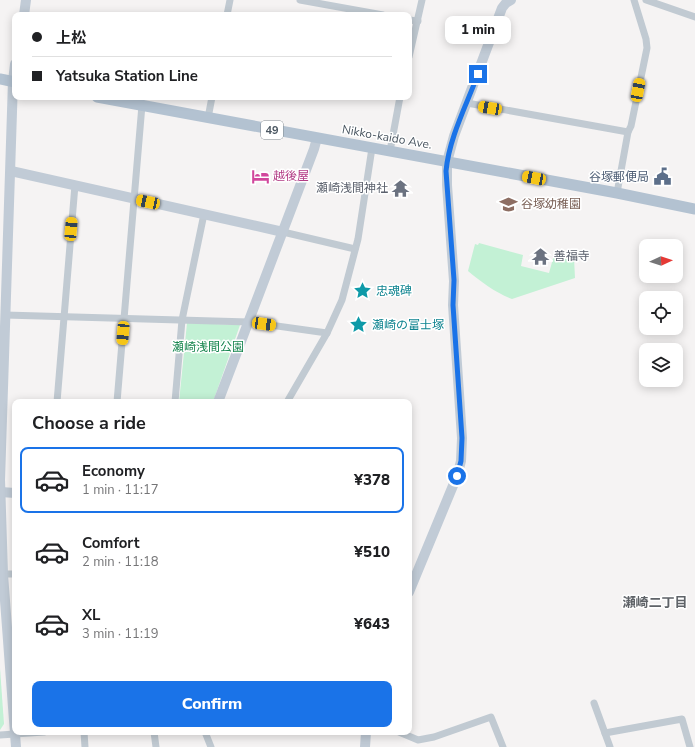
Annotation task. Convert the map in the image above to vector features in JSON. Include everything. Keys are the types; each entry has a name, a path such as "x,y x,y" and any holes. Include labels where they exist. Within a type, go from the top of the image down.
{"main road":[{"path":"0,79 12,82"},
{"name":"Nikko-kaido Ave.","path":"114,100 617,193 695,209"}],"street":[{"path":"24,12 26,0"},
{"path":"228,12 230,0"},
{"path":"300,0 366,12"},
{"path":"412,45 422,0"},
{"path":"412,585 457,476 461,461 462,438 453,305 454,280 447,185 447,162 452,142 502,4 511,0"},
{"path":"617,193 628,132 631,126 647,48 634,0"},
{"path":"646,0 695,17"},
{"path":"412,20 418,21"},
{"path":"12,665 0,530 0,480 13,100"},
{"path":"208,118 211,100"},
{"path":"390,151 399,100"},
{"path":"467,103 628,132"},
{"path":"117,399 142,105"},
{"path":"219,399 317,138"},
{"path":"290,399 327,332 342,300 358,239 372,148"},
{"path":"11,171 355,248"},
{"path":"57,399 75,185"},
{"path":"175,399 182,320 204,214"},
{"path":"6,315 248,322 327,332"},
{"path":"1,492 12,493"},
{"path":"3,574 12,574"},
{"path":"594,703 610,747"},
{"path":"406,735 418,740 434,737 491,717 503,747"},
{"path":"605,733 682,719 690,747"},
{"path":"0,736 12,734"},
{"path":"15,735 16,747"},
{"path":"84,735 86,747"},
{"path":"154,735 156,747"},
{"path":"205,735 211,747"},
{"path":"365,747 366,735"}],"green space":[{"path":"479,243 523,255 521,266 549,273 554,255 574,258 575,278 512,299 489,287 468,271 475,244 478,245"},
{"name":"瀬崎浅間公園","path":"187,323 240,325 214,399 179,399"},
{"path":"0,668 4,724 0,730"}],"place":[{"name":"越後屋","path":"260,176"},
{"name":"谷塚郵便局","path":"662,177"},
{"name":"瀬崎浅間神社","path":"401,188"},
{"name":"谷塚幼稚園","path":"508,204"},
{"name":"善福寺","path":"541,256"},
{"name":"忠魂碑","path":"363,291"},
{"name":"瀬崎の富士塚","path":"359,325"}],"district":[{"name":"瀬崎二丁目","path":"655,603"}],"route":[{"path":"457,476 461,461 462,438 453,305 454,280 446,171 452,142 478,74"}]}
